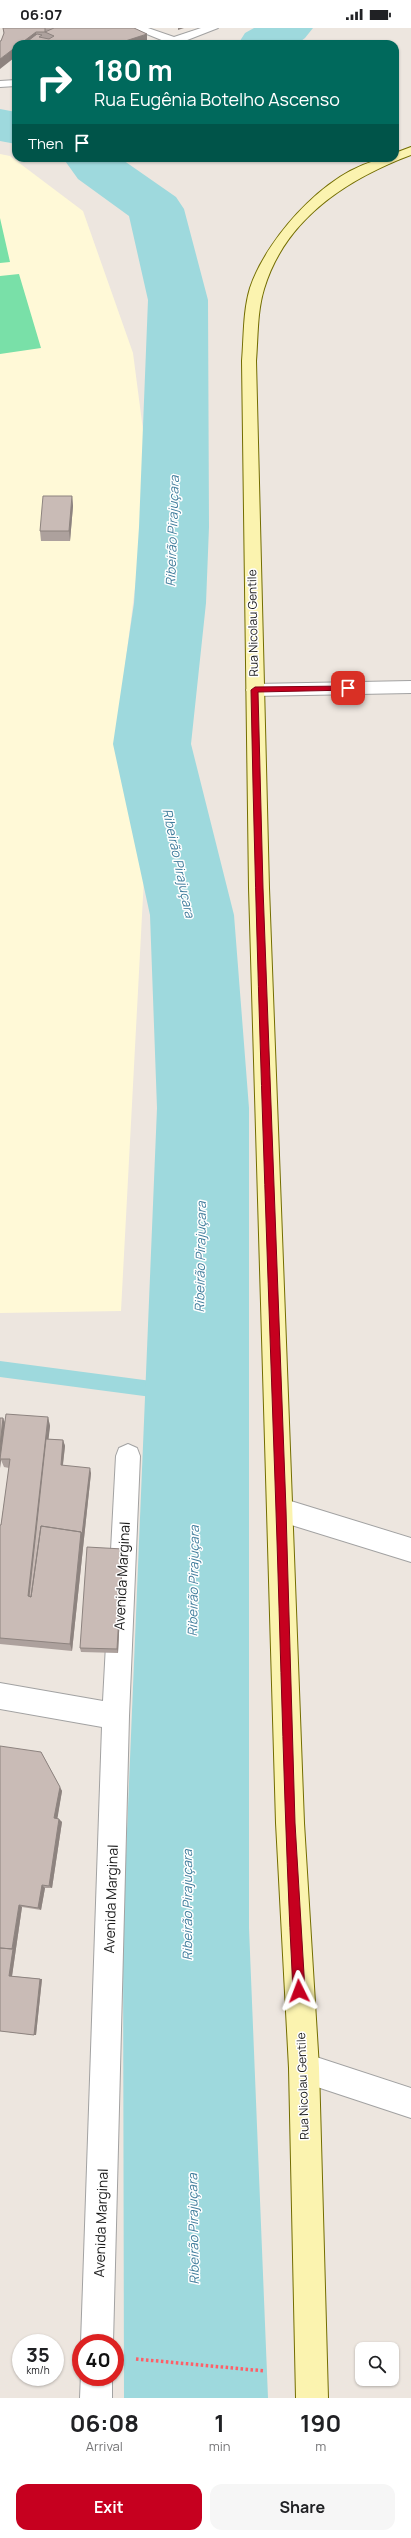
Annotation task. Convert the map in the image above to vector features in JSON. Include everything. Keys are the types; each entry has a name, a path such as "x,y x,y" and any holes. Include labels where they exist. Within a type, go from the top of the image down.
{"street":[{"path":"138,28 165,40"},
{"path":"176,40 212,28"},
{"path":"0,84 12,83"},
{"name":"Rua Nicolau Gentile","path":"399,155 411,151"},
{"name":"Rua Nicolau Gentile","path":"312,2398 304,2068 290,1823 281,1510 259,888 249,361 257,289 274,253 298,221 327,192 355,175 383,162"},
{"path":"255,690 411,687"},
{"name":"Avenida Marginal","path":"97,2334 116,1716 128,1456"},
{"path":"281,1510 411,1550"},
{"path":"0,1696 116,1716"},
{"path":"304,2068 411,2103"},
{"path":"96,2386 96,2398"}],"path":[{"path":"137,2359 258,2371"}],"shaded area":[{"path":"0,154 10,156 12,158 12,162 18,162 83,211 133,353 149,476 115,746 145,859 121,1311 0,1313"}],"green space":[{"path":"0,218 10,262 0,263"},
{"path":"19,274 41,348 0,354 0,276"}],"building":[{"path":"3,28 45,28 45,32 36,32 25,40 12,40 12,50 0,59 0,41 4,33"},
{"path":"54,28 134,28 147,34 128,40 29,40 37,34 42,35 39,37 49,39 54,36 45,32"},
{"path":"43,496 72,496 69,531 40,531"},
{"path":"6,1414 48,1417 28,1596 31,1597 41,1526 81,1532 70,1644 0,1638 0,1525 10,1459 0,1459"},
{"path":"0,1418 3,1418 0,1446"},
{"path":"46,1439 63,1440 61,1465 90,1468 82,1535 81,1532 41,1526 31,1597 29,1596"},
{"path":"87,1547 123,1549 117,1649 80,1648"},
{"path":"0,1746 41,1752 60,1787 54,1818 59,1819 49,1886 42,1885 38,1908 19,1905 12,1949 0,1948"},
{"path":"0,1948 13,1949 9,1976 40,1979 34,2035 0,2031"}],"waterway":[{"name":"Ribeirão Pirajuçara","path":"269,40 288,28"},
{"path":"0,125 12,127"},
{"name":"Ribeirão Pirajuçara","path":"93,162 97,167 156,209 178,300 174,527 170,603 152,744 192,915 203,1108 186,1928 196,2398"},
{"path":"0,1369 197,1395"}],"route":[{"path":"299,1991 290,1823 281,1510 259,888 255,690 348,688"}]}
